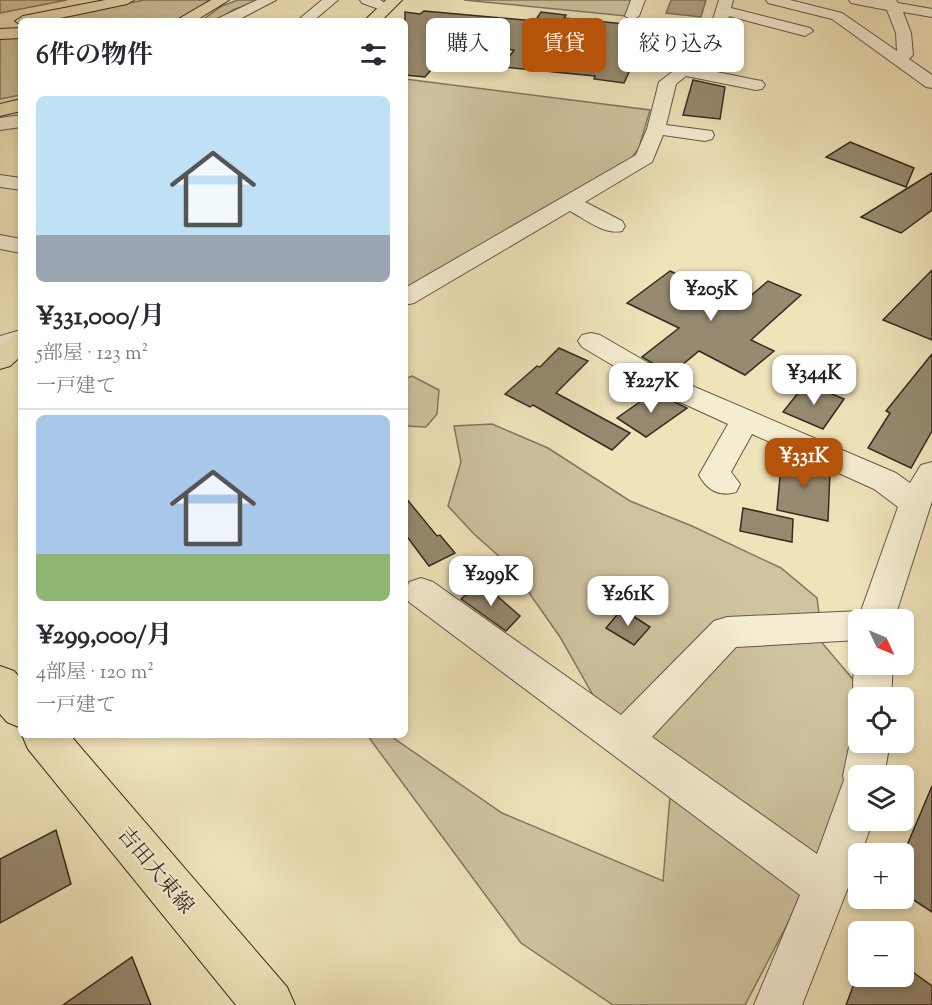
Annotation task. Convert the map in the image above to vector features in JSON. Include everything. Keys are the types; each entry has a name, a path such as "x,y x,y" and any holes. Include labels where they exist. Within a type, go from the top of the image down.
{"main road":[{"path":"22,18 79,0"},
{"path":"29,18 127,0"},
{"path":"189,18 222,0"},
{"path":"375,18 391,4"},
{"path":"0,34 18,33"},
{"path":"0,102 18,99"},
{"path":"0,110 18,106"},
{"path":"0,360 18,343"},
{"path":"0,684 18,705"},
{"name":"吉田大東線","path":"46,738 269,1005"}],"street":[{"path":"230,18 269,0"},
{"path":"308,18 331,0"},
{"path":"367,0 391,4"},
{"path":"632,16 638,0"},
{"path":"775,0 837,16 932,83"},
{"path":"837,16 854,0 890,3 932,13"},
{"path":"890,3 907,43 905,55 896,59"},
{"path":"724,5 805,31"},
{"path":"408,296 645,158 656,129 668,82 683,72"},
{"path":"689,72 756,85"},
{"path":"0,124 18,121"},
{"path":"656,129 705,135"},
{"path":"0,181 18,184"},
{"path":"569,202 614,225"},
{"path":"0,344 18,341"},
{"path":"591,341 666,385 885,481 915,502"},
{"path":"726,484 714,475 745,420"},
{"path":"880,609 915,502 932,473"},
{"path":"421,592 826,887"},
{"path":"623,740 727,632 848,626"},
{"path":"777,1005 849,831"}],"shaded area":[{"path":"0,0 67,0 0,13"},
{"path":"144,0 213,0 180,18 51,18"},
{"path":"238,0 259,0 233,10 221,18 205,18 222,6"},
{"path":"464,0 633,0 626,16"},
{"path":"671,0 706,0 701,17 666,13"},
{"path":"18,37 18,96 0,99 0,38"},
{"path":"408,79 650,110 639,148 630,160 408,286"},
{"path":"412,376 439,390 437,414 426,427 408,426 408,378"},
{"path":"492,424 548,448 630,501 692,526 781,568 817,598 823,644 860,687 848,687 848,753 858,753 858,765 848,765 848,808 745,1005 613,1005 521,943 369,738 393,738 502,813 663,881 672,772 602,711 560,637 511,567 474,534 448,506 461,462 454,426"}],"building":[{"path":"424,11 502,18 426,18 426,72 429,72 425,77 408,75 408,18 405,18 405,12 420,14"},
{"path":"541,12 566,15 564,18 537,18"},
{"path":"510,19 522,20 522,69 510,68 510,56 514,50 510,50"},
{"path":"606,22 618,23 618,72 629,72 624,83 594,79 595,76 554,72 606,72"},
{"path":"693,80 725,87 720,119 683,115"},
{"path":"850,142 914,168 906,187 826,157"},
{"path":"932,173 932,210 901,233 861,217"},
{"path":"932,270 932,340 883,320"},
{"path":"670,271 741,304 768,281 801,295 751,340 774,351 745,375 699,351 671,374 642,357 679,328 627,303"},
{"path":"559,348 588,361 556,393 630,433 612,450 533,405 530,407 505,394 537,366 540,367"},
{"path":"932,354 932,431 911,468 868,448 890,413 886,411"},
{"path":"806,383 844,399 823,429 783,412"},
{"path":"654,392 687,408 646,437 617,418"},
{"path":"782,454 799,458 830,471 828,521 777,510"},
{"path":"408,501 437,536 440,535 455,553 429,566 408,538"},
{"path":"743,508 793,519 792,542 740,531"},
{"path":"482,583 520,616 506,631 461,599"},
{"path":"622,609 650,627 634,645 606,628"},
{"path":"932,786 932,912 914,900 914,843 908,843"},
{"path":"56,830 71,884 0,923 0,859"},
{"path":"132,957 151,1005 63,1005"},
{"path":"914,973 932,986 932,1005 846,1005 853,987 914,987"}]}
